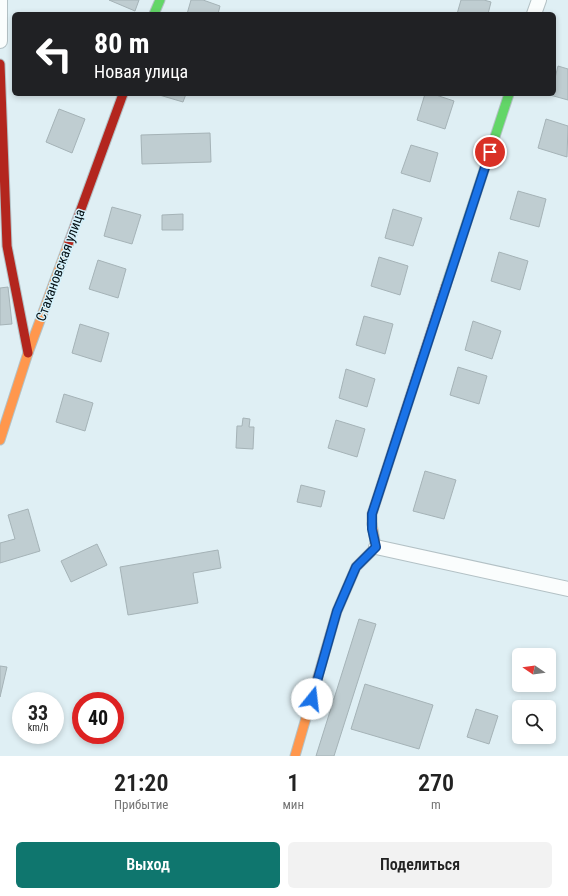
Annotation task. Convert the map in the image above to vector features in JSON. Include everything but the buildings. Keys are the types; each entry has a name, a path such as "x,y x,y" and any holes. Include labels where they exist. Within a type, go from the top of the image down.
{"street":[{"path":"0,0 0,41"},
{"path":"155,12 160,0"},
{"path":"535,12 539,0"},
{"path":"0,64 7,246 28,353"},
{"name":"Стахановская улица","path":"1,439 28,353 122,96"},
{"path":"376,547 372,529 372,514 508,96"},
{"path":"376,547 568,589"},
{"path":"295,756 337,611 356,567 376,547"}],"traffic: fast":[{"path":"155,12 160,0"},
{"path":"446,286 508,96"}],"traffic: slow":[{"path":"0,440 28,353 69,242"},
{"path":"295,756 337,611 356,567 376,547 372,524"}],"traffic: jam":[{"path":"0,64 7,246 28,353"},
{"path":"69,242 122,96"},
{"path":"372,524 372,514 446,286"}],"route":[{"path":"312,699 337,611 356,567 376,547 372,529 372,514 490,152"}]}
